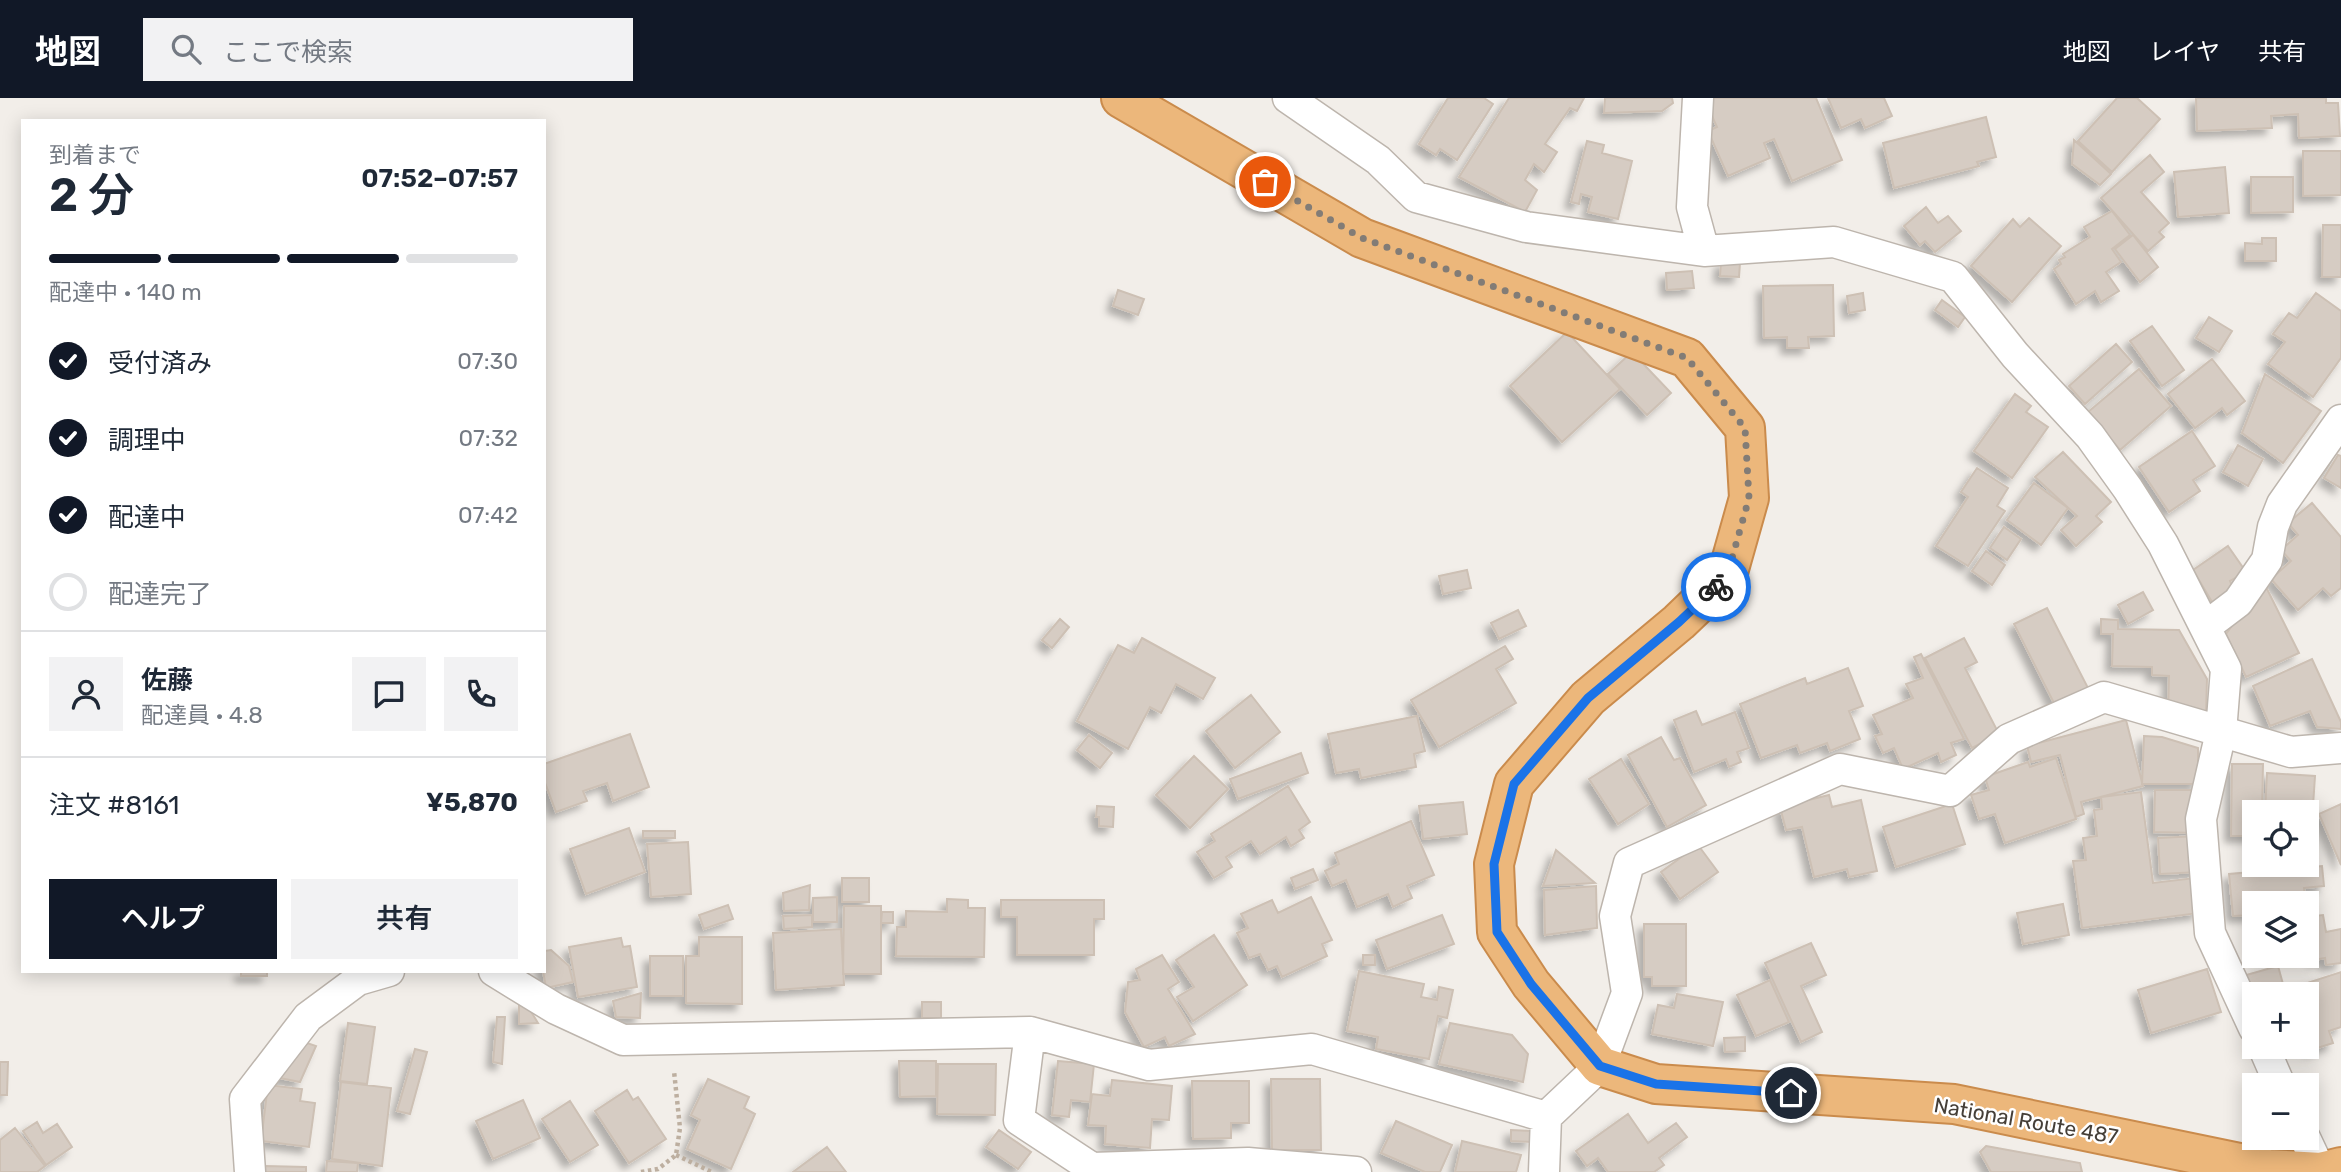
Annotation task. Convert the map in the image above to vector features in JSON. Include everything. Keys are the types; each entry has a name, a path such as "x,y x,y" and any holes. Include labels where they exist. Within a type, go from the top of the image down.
{"highway":[{"path":"1121,98 1362,238 1687,358 1745,428 1749,498 1727,576 1679,622 1588,698 1514,784 1494,864 1497,932 1531,984 1600,1066"},
{"name":"National Route 487","path":"1600,1066 1656,1084 1954,1104 2269,1169 2321,1172 2341,1167"}],"street":[{"path":"1288,98 1378,160 1416,197 1526,227 1704,251 1834,242 1953,277 2015,355 2097,447 2163,544 2226,669 2221,732 2201,819 2210,933 2242,1002"},
{"path":"1698,98 1692,207 1704,251"},
{"path":"2205,627 2238,602 2267,560 2273,527 2282,504 2341,420"},
{"path":"1544,1172 1546,1117 1600,1066 1627,993 1615,916 1629,863 1840,769 1950,791 2009,739 2104,697 2291,752 2341,748"},
{"path":"250,1172 245,1099 308,1017 358,980 382,973"},
{"path":"497,973 556,1009 623,1040 1030,1032 1149,1065 1312,1049 1546,1117"},
{"path":"1030,1032 1019,1120 1092,1168 1248,1163 1356,1172"},
{"path":"2311,1150 2321,1172"}],"path":[{"path":"641,1172 659,1169 676,1155 680,1128 674,1080 677,1039"},
{"path":"676,1155 712,1172"}],"building":[{"path":"1448,98 1484,98 1493,104 1457,160 1440,149 1436,155 1419,144"},
{"path":"1509,98 1584,98 1577,111 1570,108 1545,144 1557,152 1544,172 1534,164 1525,180 1537,190 1525,212 1459,177"},
{"path":"1605,98 1672,98 1673,103 1662,111 1604,113"},
{"path":"1708,98 1816,98 1842,160 1792,181 1774,139 1764,143 1770,158 1728,176 1708,131 1717,127 1707,105"},
{"path":"1828,98 1884,98 1892,116 1865,128 1861,119 1841,128"},
{"path":"2117,98 2137,98 2160,119 2112,172 2078,141"},
{"path":"2196,98 2326,98 2326,103 2338,103 2340,136 2299,138 2298,114 2271,116 2272,128 2197,131"},
{"path":"1986,117 1996,157 1977,162 1979,166 1894,188 1883,143"},
{"path":"2074,140 2111,174 2100,185 2072,164"},
{"path":"1587,141 1604,145 1602,153 1632,161 1618,219 1588,212 1592,197 1581,194 1579,204 1571,202"},
{"path":"2303,151 2341,151 2341,195 2303,196"},
{"path":"2150,155 2164,172 2141,192 2169,223 2159,232 2164,237 2148,251 2101,198"},
{"path":"2225,167 2229,213 2178,217 2174,172"},
{"path":"2251,177 2293,177 2293,212 2251,213"},
{"path":"1926,207 1938,223 1948,216 1961,231 1935,252 1925,241 1920,245 1904,226"},
{"path":"2112,211 2130,235 2112,249 2121,262 2106,272 2119,291 2101,302 2095,291 2076,304 2054,269 2061,264 2059,260 2065,257 2063,254 2090,237 2084,227"},
{"path":"2029,218 2061,246 2012,302 1971,266 2013,219 2020,227"},
{"path":"2323,225 2341,225 2341,277 2322,277"},
{"path":"2133,235 2158,267 2140,282 2115,249"},
{"path":"2262,238 2276,238 2276,261 2245,261 2245,243 2262,244"},
{"path":"1721,262 1740,263 1739,277 1720,276"},
{"path":"1692,271 1694,288 1667,290 1666,273"},
{"path":"1833,285 1834,336 1808,337 1809,348 1787,348 1787,337 1764,338 1763,286"},
{"path":"1118,290 1144,299 1138,315 1113,306"},
{"path":"1863,293 1865,310 1849,313 1847,296"},
{"path":"2316,293 2341,311 2341,358 2313,397 2268,364 2285,342 2273,334 2289,313 2297,318"},
{"path":"1942,300 1965,317 1958,327 1935,310"},
{"path":"2209,317 2232,331 2219,352 2196,338"},
{"path":"2152,326 2184,370 2162,386 2130,341"},
{"path":"1567,332 1620,389 1562,442 1510,386"},
{"path":"2116,344 2132,362 2085,404 2069,386"},
{"path":"1632,352 1671,393 1647,415 1608,374"},
{"path":"2212,359 2245,401 2227,415 2222,408 2195,428 2168,394"},
{"path":"2139,369 2171,406 2120,450 2088,412"},
{"path":"2265,374 2321,411 2283,463 2242,433"},
{"path":"2015,394 2031,406 2026,412 2048,427 2012,478 1974,451"},
{"path":"2192,431 2215,466 2193,480 2200,491 2169,512 2139,467"},
{"path":"2238,445 2263,459 2248,486 2223,472"},
{"path":"2063,452 2111,502 2096,516 2102,522 2076,546 2061,530 2077,516 2035,477"},
{"path":"2338,455 2341,456 2341,488 2324,478"},
{"path":"1977,468 2008,488 1997,506 2005,511 1968,566 1936,546 1968,497 1961,492"},
{"path":"2034,483 2068,508 2041,545 2007,520"},
{"path":"2312,503 2341,537 2341,588 2331,596 2323,588 2298,610 2271,579 2291,561 2281,550 2298,535 2288,523"},
{"path":"2004,527 2021,539 2007,560 1990,548"},
{"path":"2228,546 2246,572 2230,581 2234,591 2218,612 2193,570"},
{"path":"1986,551 2005,565 1992,585 1972,571"},
{"path":"1467,570 1471,588 1443,594 1439,576"},
{"path":"2264,583 2299,653 2246,677 2226,634"},
{"path":"2143,592 2153,610 2128,624 2118,605"},
{"path":"2047,608 2089,690 2056,707 2014,624"},
{"path":"1518,610 1526,626 1499,639 1491,623"},
{"path":"1060,619 1069,627 1052,648 1042,640"},
{"path":"2101,619 2118,620 2118,629 2179,630 2207,679 2206,714 2168,714 2169,676 2152,675 2152,667 2112,666 2113,634 2101,634"},
{"path":"1142,638 1215,678 1203,699 1176,684 1161,713 1150,707 1128,749 1077,721 1118,645 1134,653"},
{"path":"1964,638 1977,662 1965,668 1999,734 1972,748 1925,658"},
{"path":"1505,646 1513,659 1496,669 1516,703 1439,747 1411,700"},
{"path":"1921,654 1964,739 1951,743 1956,755 1941,762 1938,753 1903,769 1894,748 1883,753 1875,736 1882,734 1873,715 1913,698 1906,684 1923,678 1914,657"},
{"path":"2312,659 2341,722 2341,729 2317,727 2310,711 2270,726 2253,686"},
{"path":"1848,668 1863,706 1849,711 1860,739 1830,751 1827,743 1800,753 1797,745 1761,758 1740,704 1805,678 1807,684"},
{"path":"1251,695 1280,732 1235,768 1206,731"},
{"path":"1696,711 1702,725 1735,712 1749,748 1737,752 1741,762 1729,767 1726,759 1694,772 1674,720"},
{"path":"1417,716 1425,751 1414,754 1416,767 1361,778 1359,769 1336,773 1328,734"},
{"path":"2126,720 2143,786 2081,802 2084,814 2076,817 2060,755 2031,762 2027,746"},
{"path":"630,734 649,787 613,801 607,783 583,791 587,801 556,812 546,785 546,763"},
{"path":"1089,735 1112,753 1100,768 1077,750"},
{"path":"2144,736 2162,737 2198,748 2198,784 2142,784"},
{"path":"1661,737 1674,760 1680,758 1706,805 1667,827 1628,755"},
{"path":"1301,753 1308,773 1238,799 1230,779"},
{"path":"1194,756 1228,789 1190,828 1156,795"},
{"path":"2056,758 2076,819 2005,843 1995,814 1979,819 1971,795 1989,790 1985,777 2028,762 2030,767"},
{"path":"1621,759 1649,804 1618,824 1589,779"},
{"path":"2232,764 2263,764 2262,800 2242,800 2242,836 2231,836"},
{"path":"2267,773 2315,776 2313,800 2266,800"},
{"path":"1288,786 1310,822 1299,830 1304,838 1291,846 1286,837 1260,854 1251,841 1226,857 1232,867 1214,878 1197,852 1215,841 1211,834"},
{"path":"2155,790 2199,790 2198,833 2154,832"},
{"path":"2141,792 2153,883 2195,878 2199,913 2082,928 2073,861 2086,860 2083,838 2097,836 2094,810 2102,809 2101,797"},
{"path":"1829,795 1832,807 1861,800 1877,871 1849,877 1847,869 1814,877 1802,827 1786,830 1780,807"},
{"path":"1463,802 1467,834 1423,839 1419,806"},
{"path":"1952,804 1965,844 1896,867 1883,827"},
{"path":"2341,804 2341,865 2319,814"},
{"path":"1097,806 1114,807 1113,827 1099,826"},
{"path":"1411,821 1434,875 1407,886 1412,898 1393,907 1388,894 1357,907 1346,880 1332,886 1325,871 1339,864 1335,853"},
{"path":"629,828 645,872 586,894 570,849"},
{"path":"643,831 675,831 675,838 643,838"},
{"path":"2199,836 2200,872 2160,874 2158,838"},
{"path":"688,842 691,894 651,897 647,844"},
{"path":"1698,845 1718,872 1680,899 1661,872"},
{"path":"1556,850 1595,883 1543,886"},
{"path":"2319,866 2322,866 2324,886 2304,888 2304,891 2242,891 2242,916 2233,916 2229,874 2242,873 2242,877 2319,877"},
{"path":"1313,869 1318,880 1295,889 1291,878"},
{"path":"842,878 869,878 869,902 842,902"},
{"path":"810,885 809,910 784,911 783,893"},
{"path":"1596,886 1597,928 1545,935 1544,890"},
{"path":"837,897 837,922 813,922 813,898"},
{"path":"1311,897 1332,940 1322,944 1327,956 1282,977 1277,966 1268,970 1260,954 1249,958 1237,933 1248,928 1241,914 1272,900 1278,913"},
{"path":"947,899 968,900 968,908 985,908 984,957 896,956 897,927 906,927 906,911 947,912"},
{"path":"1001,900 1104,900 1104,919 1094,919 1094,955 1017,955 1017,917 1001,917"},
{"path":"2063,904 2069,935 2023,944 2017,913"},
{"path":"728,905 733,919 704,929 699,915"},
{"path":"844,906 881,906 881,974 843,974"},
{"path":"882,912 893,912 893,923 881,923"},
{"path":"812,915 812,927 784,929 783,916"},
{"path":"1442,915 1454,944 1387,969 1376,940"},
{"path":"2319,915 2323,915 2326,932 2341,929 2341,963 2326,965 2325,958 2319,959"},
{"path":"1644,924 1686,924 1686,986 1652,986 1652,977 1644,977"},
{"path":"841,929 844,985 776,990 773,933"},
{"path":"1214,935 1247,985 1193,1021 1177,997 1194,987 1176,960"},
{"path":"699,937 742,937 742,1004 686,1003 686,956 699,956"},
{"path":"621,938 623,947 630,946 637,987 578,997 569,947"},
{"path":"1811,943 1826,975 1801,986 1822,1032 1801,1042 1765,963"},
{"path":"551,950 569,966 573,982 546,988 543,973 546,973 546,951"},
{"path":"1162,955 1179,982 1168,989 1195,1034 1169,1046 1165,1037 1144,1047 1125,1012 1128,982 1140,980 1136,969"},
{"path":"1363,955 1375,955 1375,965 1363,965"},
{"path":"650,956 683,956 683,996 650,996"},
{"path":"2279,968 2282,982 2245,982 2243,976"},
{"path":"2207,969 2221,1012 2151,1033 2138,990"},
{"path":"1359,971 1424,984 1421,997 1437,1000 1439,987 1453,990 1447,1018 1438,1016 1429,1059 1376,1049 1378,1037 1347,1031"},
{"path":"2341,972 2341,1027 2329,1031 2333,1043 2319,1047 2319,982 2310,982"},
{"path":"241,973 267,973 267,976 241,976"},
{"path":"1770,980 1789,1022 1756,1036 1737,995"},
{"path":"641,993 640,1018 616,1017 613,1001"},
{"path":"1677,994 1723,1002 1713,1046 1652,1034 1658,1005 1674,1008"},
{"path":"922,1002 941,1002 941,1018 922,1018"},
{"path":"519,1005 527,1005 538,1023 519,1024"},
{"path":"497,1017 505,1017 502,1064 493,1062"},
{"path":"348,1023 375,1027 367,1084 340,1081"},
{"path":"1450,1023 1512,1035 1528,1054 1523,1082 1439,1064"},
{"path":"1745,1037 1745,1051 1725,1052 1724,1038"},
{"path":"301,1041 316,1046 300,1082 270,1076"},
{"path":"415,1049 427,1052 410,1114 397,1111"},
{"path":"899,1061 936,1061 936,1096 900,1097"},
{"path":"1058,1061 1094,1064 1090,1102 1071,1100 1069,1117 1052,1115"},
{"path":"0,1062 8,1062 7,1095 0,1095"},
{"path":"938,1064 996,1064 995,1115 937,1114"},
{"path":"708,1079 749,1097 744,1108 755,1114 731,1169 687,1149 700,1120 691,1115"},
{"path":"1271,1079 1320,1079 1321,1150 1272,1150"},
{"path":"1112,1080 1172,1086 1169,1120 1152,1119 1150,1148 1105,1144 1106,1126 1088,1125 1092,1094 1110,1096"},
{"path":"1192,1081 1249,1081 1249,1123 1231,1123 1231,1138 1193,1139"},
{"path":"341,1082 391,1088 382,1166 332,1159"},
{"path":"268,1085 302,1089 300,1101 315,1103 309,1147 261,1141"},
{"path":"627,1090 633,1100 638,1097 666,1139 629,1163 595,1111"},
{"path":"523,1100 540,1138 493,1159 476,1121"},
{"path":"570,1101 598,1145 570,1162 542,1119"},
{"path":"1628,1114 1648,1143 1676,1123 1687,1137 1659,1158 1664,1165 1654,1172 1608,1172 1598,1158 1587,1166 1576,1151"},
{"path":"1396,1121 1452,1145 1440,1172 1425,1172 1381,1153"},
{"path":"37,1122 43,1133 57,1124 72,1147 46,1165 23,1131"},
{"path":"15,1128 45,1166 37,1172 0,1172 0,1140"},
{"path":"999,1130 1031,1152 1018,1169 986,1147"},
{"path":"1511,1130 1531,1131 1531,1142 1511,1141"},
{"path":"1462,1141 1521,1155 1516,1172 1455,1172"},
{"path":"1986,1146 2080,1163 2082,1172 1991,1172 1980,1152"},
{"path":"827,1147 846,1172 793,1172"},
{"path":"327,1161 358,1163 357,1172 326,1172"},
{"path":"265,1166 306,1167 306,1172 265,1172"}],"way so far":[{"path":"1265,182 1362,238 1687,358 1745,428 1749,498 1727,576 1716,587"}],"route":[{"path":"1716,587 1679,622 1588,698 1514,784 1494,864 1497,932 1531,984 1600,1066 1656,1084 1791,1093"}]}
